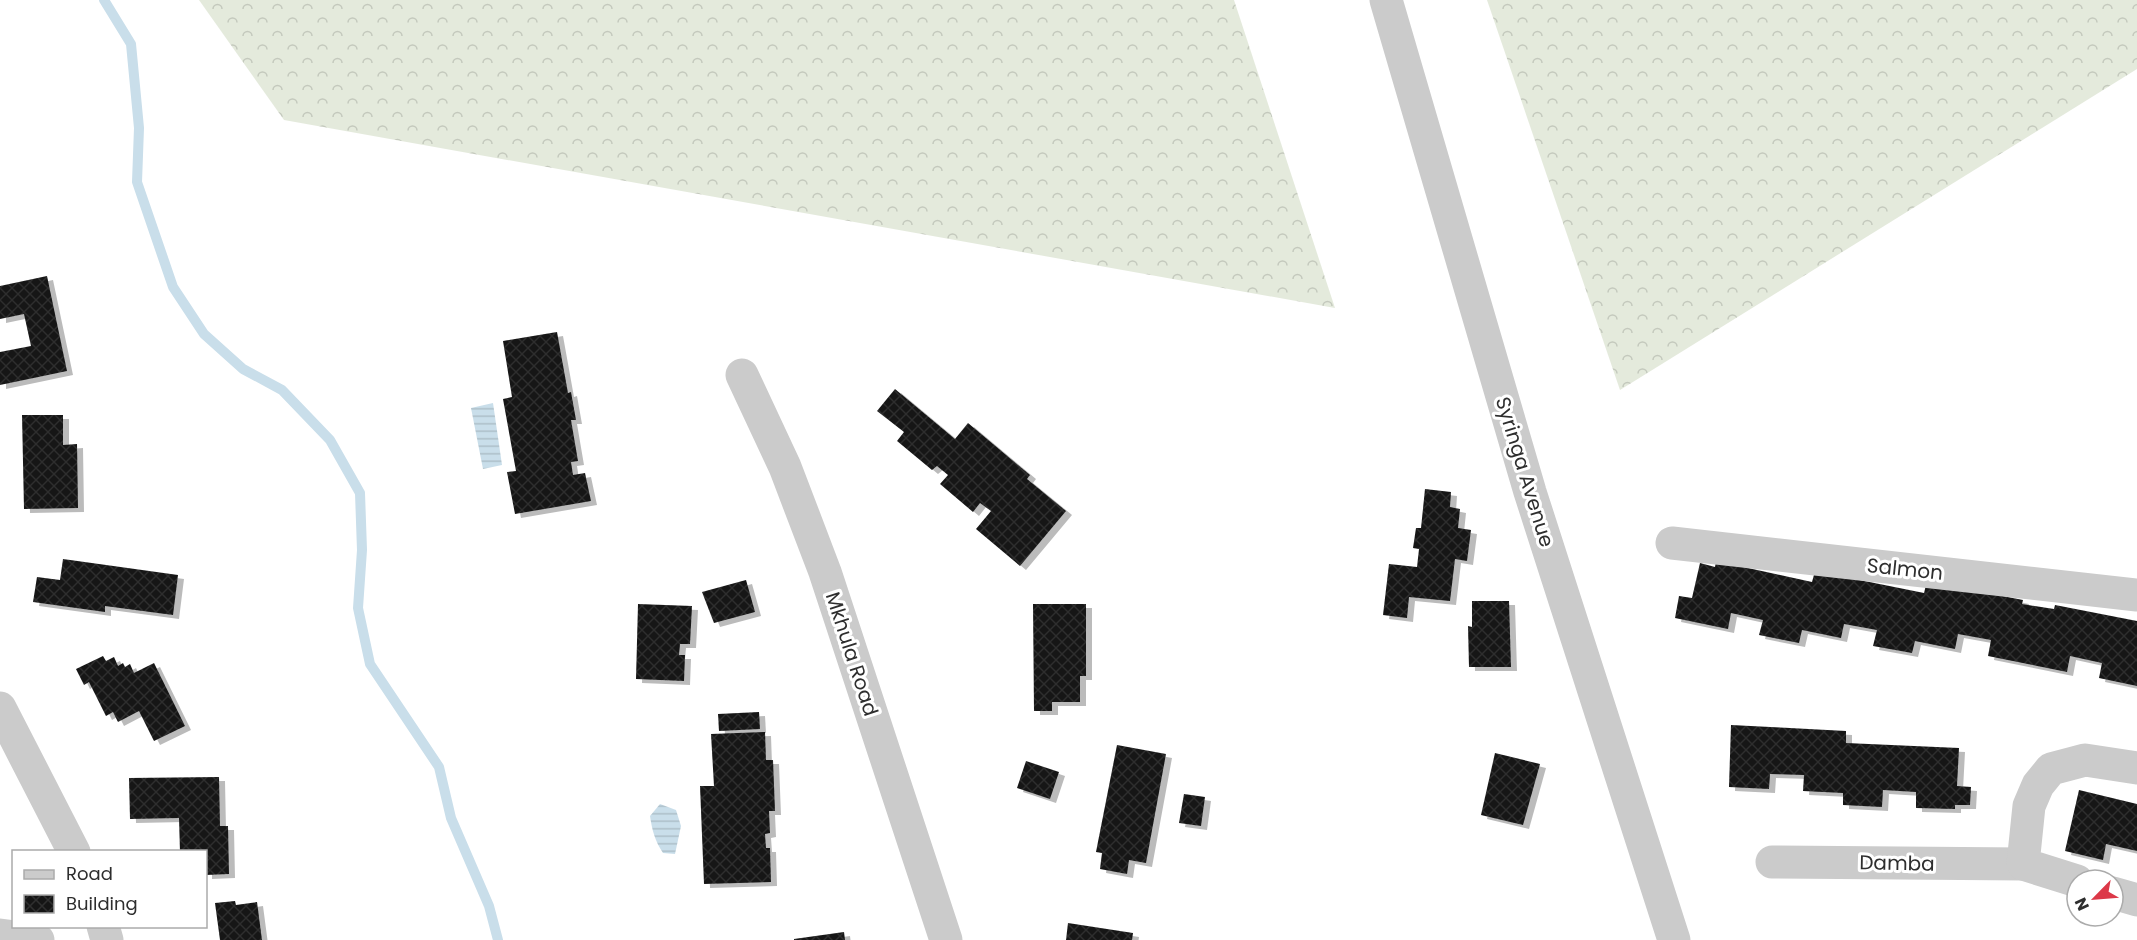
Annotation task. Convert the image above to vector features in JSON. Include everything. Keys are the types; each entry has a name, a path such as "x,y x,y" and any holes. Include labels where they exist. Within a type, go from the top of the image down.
{"street":[{"name":"Syringa Avenue","path":"1386,0 1530,492 1674,940"},
{"name":"Mkhula Road","path":"742,375 785,467 825,572 946,940"},
{"name":"Salmon","path":"1672,543 2137,595"},
{"path":"0,708 70,847"},
{"path":"2023,864 2029,806 2038,786 2051,769 2085,760 2137,768"},
{"name":"Damba","path":"1772,862 2023,864 2065,877"},
{"path":"5,937 35,928"},
{"path":"5,937 38,940"}],"green space":[{"path":"199,0 1234,0 1335,308 284,120"},
{"path":"1487,0 2137,0 2137,69 1620,390"}],"water":[{"path":"493,403 502,465 483,469 471,408"},
{"path":"660,804 676,810 681,826 675,854 663,853 653,831 650,816"}],"building":[{"path":"47,276 67,371 0,385 0,352 31,346 24,314 0,319 0,286"},
{"path":"557,332 568,393 571,392 576,420 571,420 578,461 571,462 573,475 585,473 591,501 515,514 507,472 516,471 503,399 512,397 503,341"},
{"path":"895,389 955,439 968,423 1030,475 1027,479 1066,511 1020,566 976,529 991,511 980,503 973,512 940,484 948,475 937,466 932,470 897,441 904,432 877,411"},
{"path":"22,415 63,415 63,445 77,444 78,508 24,509"},
{"path":"1425,489 1451,492 1450,507 1460,509 1458,528 1471,530 1467,561 1455,559 1450,601 1409,597 1407,618 1383,615 1389,564 1417,567 1419,549 1413,548 1416,528 1421,528"},
{"path":"63,559 178,575 173,615 105,606 105,612 33,602 37,577 60,580"},
{"path":"1716,561 1812,582 1815,571 1924,593 1927,581 2023,600 2022,604 2054,609 2055,605 2137,621 2137,686 2099,678 2102,663 2070,656 2067,672 1988,656 1991,640 1958,634 1955,649 1915,641 1912,653 1873,646 1877,630 1844,624 1841,638 1802,630 1799,643 1759,635 1763,620 1731,613 1728,629 1675,618 1679,596 1692,598 1700,563 1715,567"},
{"path":"746,580 755,612 714,623 702,592"},
{"path":"1472,601 1509,601 1511,667 1469,667 1468,626 1472,627"},
{"path":"638,604 692,606 690,644 680,644 679,655 685,655 684,681 636,679"},
{"path":"1033,604 1086,604 1086,676 1080,676 1080,702 1052,702 1052,711 1034,711"},
{"path":"103,656 106,661 114,657 118,666 123,663 125,667 130,664 134,673 154,663 185,726 154,741 139,711 118,722 113,712 106,716 89,682 84,685 76,669"},
{"path":"759,712 760,729 719,731 718,714"},
{"path":"1731,725 1846,731 1846,743 1959,748 1957,786 1971,787 1970,805 1955,805 1955,809 1916,808 1916,792 1883,790 1882,807 1843,805 1843,793 1803,791 1804,775 1770,774 1769,789 1729,787"},
{"path":"765,732 766,760 773,760 775,811 769,811 770,833 765,834 766,848 770,848 771,882 704,884 700,786 714,786 711,734"},
{"path":"1117,745 1166,754 1146,863 1129,860 1127,874 1100,869 1102,853 1096,852"},
{"path":"1495,753 1540,764 1523,825 1481,815"},
{"path":"1026,761 1059,772 1050,799 1017,788"},
{"path":"219,777 220,826 228,826 229,874 207,875 207,850 180,850 179,818 130,819 129,778"},
{"path":"2079,790 2137,804 2137,851 2106,844 2103,860 2065,851"},
{"path":"1184,794 1205,797 1201,826 1179,823"},
{"path":"235,901 236,905 257,902 262,940 220,940 215,903"},
{"path":"1068,923 1133,933 1132,940 1066,940"},
{"path":"844,932 845,940 794,940 794,939"}],"waterway":[{"path":"104,0 131,44 139,128 137,182 173,287 204,334 243,369 282,390 330,440 360,493 362,550 358,608 370,664 439,767 451,818 489,906 498,940"}]}
